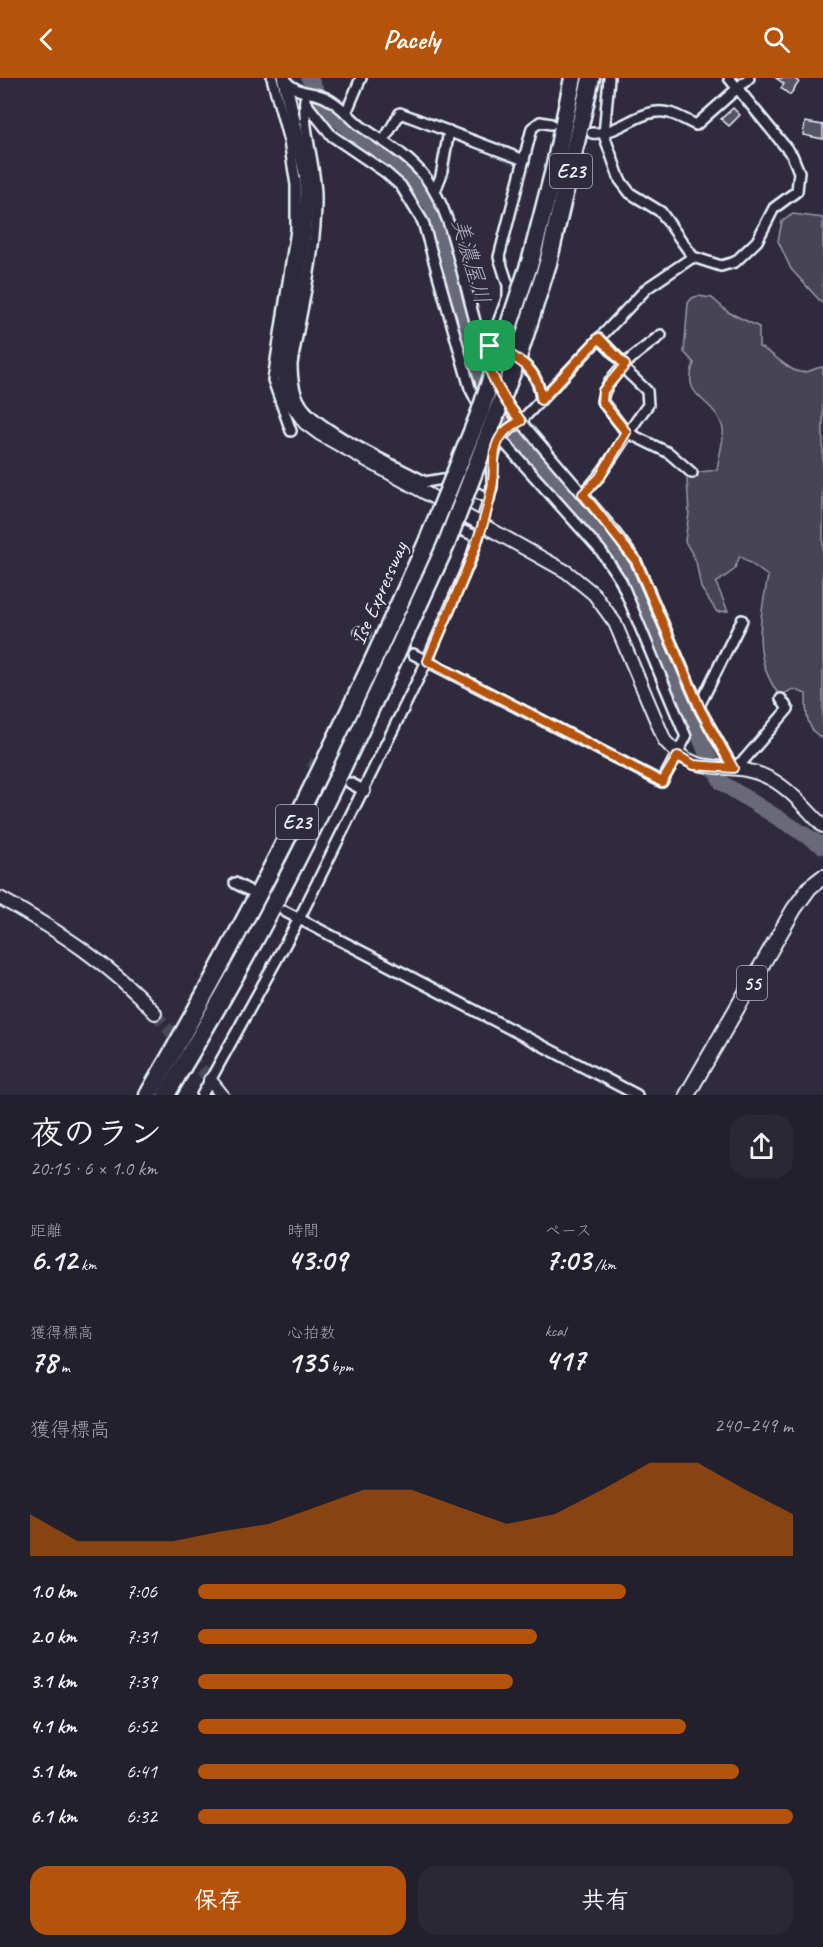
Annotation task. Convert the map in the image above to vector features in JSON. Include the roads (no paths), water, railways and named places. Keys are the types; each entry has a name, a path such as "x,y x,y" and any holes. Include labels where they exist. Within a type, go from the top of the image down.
{"highway":[{"name":"Ise Expressway","path":"148,1095 210,988 297,822 362,689 428,540 480,412 531,259 554,170 573,78"},
{"name":"Ise Expressway","path":"166,1095 268,915 313,829 374,704 446,545 518,357 548,263 591,78"},
{"path":"138,1095 168,1044 210,988"}],"main road":[{"name":"55","path":"687,1095 802,895 823,876"}],"street":[{"path":"346,113 361,78"},
{"path":"609,78 604,135 620,180 630,193 661,212 662,217 680,236 693,257 721,266 735,262 757,241 774,208 791,197 798,186 798,167 792,155 775,138 729,78"},
{"path":"592,134 604,135 656,112 668,112 696,125 749,78"},
{"path":"280,79 305,98 332,136 385,172 413,203 423,222 470,388 501,437 601,551 621,581 686,737 678,756 662,782 413,654"},
{"path":"280,79 296,185 296,230 273,380 291,431"},
{"path":"280,79 306,176 305,222 283,363 284,385 295,412 320,434 581,582 606,608 615,623 664,741 678,756 694,765 730,768 772,779 823,826"},
{"path":"305,98 326,97 412,163 435,191 456,245 485,357 497,388 519,422 583,494 636,561 699,705 730,768"},
{"path":"305,98 316,195 315,221 292,364 292,378 298,399 313,418 425,482 443,479 489,498"},
{"path":"384,140 400,112 524,159"},
{"path":"485,357 508,296 508,285 500,257 532,128 540,122 551,124"},
{"path":"435,191 441,176 450,131"},
{"path":"202,1095 299,920 428,661 478,537 493,482 492,460 501,437 541,400 647,288 693,257"},
{"path":"661,335 624,366 603,391 602,402 626,432 669,453 692,473"},
{"path":"583,494 600,477 626,432 648,405 647,391 599,338"},
{"path":"490,346 514,357 530,368 540,387 541,400"},
{"path":"427,516 478,537"},
{"path":"699,705 742,620"},
{"path":"730,768 744,760 788,709 781,699"},
{"path":"350,783 365,791"},
{"path":"235,883 248,890"},
{"path":"0,898 80,945 155,1013"},
{"path":"284,911 637,1095"},
{"path":"210,1080 222,1095"}],"waterway":[{"name":"美濃屋川","path":"309,78 326,108 359,139 407,173 431,204 451,263 477,375 516,437 619,549 662,640 706,752 722,783 823,846"}],"tunnel":[{"path":"364,634 413,654"},
{"path":"309,762 350,783"},
{"path":"155,1013 210,1080"}]}
